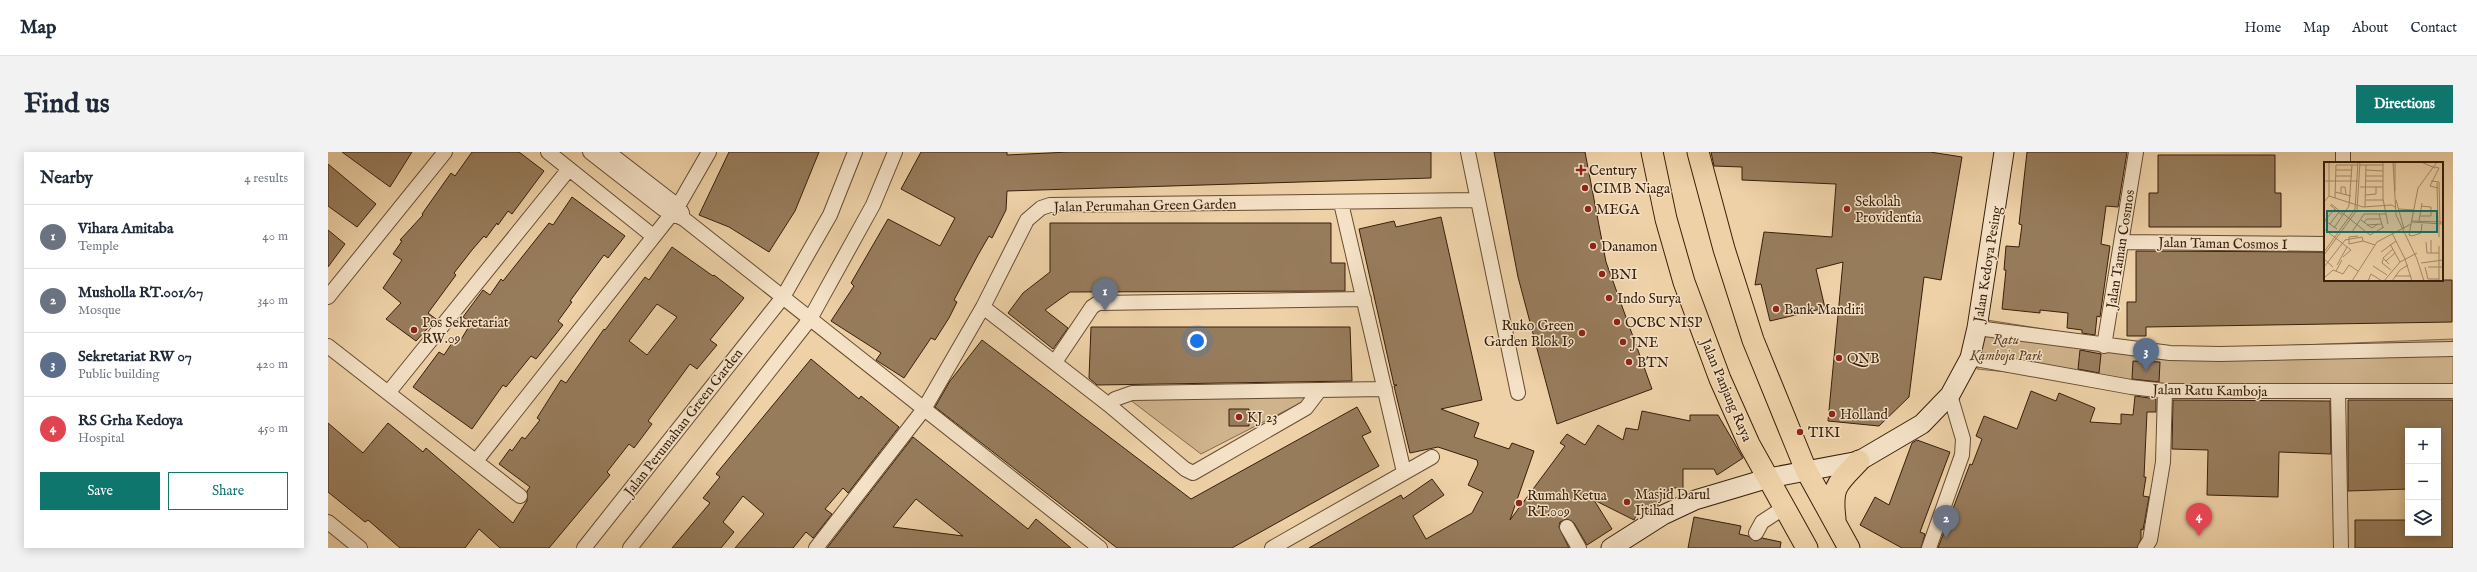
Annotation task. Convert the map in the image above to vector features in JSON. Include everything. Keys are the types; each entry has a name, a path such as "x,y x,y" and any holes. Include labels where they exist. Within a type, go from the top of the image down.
{"main road":[{"name":"Jalan Panjang Raya","path":"1652,152 1666,219 1684,282 1720,379 1749,444 1807,548"},
{"path":"1698,152 1724,248 1753,340 1796,449 1813,469 1835,522 1849,548"},
{"path":"1835,522 1833,500 1834,489 1860,461"}],"street":[{"path":"328,297 445,152"},
{"path":"548,152 653,236"},
{"path":"590,152 674,210"},
{"path":"608,152 684,219 1100,548"},
{"path":"476,461 674,210 709,152"},
{"name":"Jalan Perumahan Green Garden","path":"584,548 783,297 830,215 855,152"},
{"path":"630,548 810,319 873,205 895,152"},
{"path":"1468,152 1518,393"},
{"name":"Jalan Kedoya Pesing","path":"1611,548 1663,515 1695,500 1769,478 1860,461 1911,432 1950,396 1970,358 1977,328 2004,152"},
{"name":"Jalan Taman Cosmos","path":"2104,346 2136,152"},
{"path":"388,393 569,169"},
{"name":"Jalan Perumahan Green Garden","path":"816,548 924,409 983,307 1027,220 1041,208 1050,205 1342,203 1477,200"},
{"path":"1342,203 1404,472"},
{"name":"Jalan Taman Cosmos I","path":"2121,242 2324,244"},
{"path":"1055,362 1092,307 1098,303 1364,299"},
{"path":"983,307 1109,405 1185,469 1193,473 1306,408 1319,391"},
{"path":"1977,328 2104,346 2170,353 2220,354 2453,349"},
{"path":"328,346 520,496"},
{"name":"Jalan Ratu Kamboja","path":"1970,358 2131,387 2165,391 2453,391"},
{"path":"1109,405 1119,397 1132,393 1384,389"},
{"path":"2145,548 2150,540 2163,462 2165,391"},
{"path":"2338,392 2341,548"},
{"path":"1929,548 1962,455 1962,440 1950,396"},
{"path":"1272,548 1432,457"},
{"path":"1756,533 1762,522 1785,507"},
{"path":"328,522 360,548"},
{"path":"1567,527 1579,548"}],"green space":[{"name":"Ratu Kamboja Park","path":"1987,320 2176,350 2453,339 2453,388 2166,388 1977,369"},
{"path":"1314,396 1201,454 1129,399"}],"building":[{"path":"342,152 412,152 390,187"},
{"path":"472,152 519,152 544,171 512,214 508,211 486,238 484,236 454,273 456,275 428,313 436,319 416,341 386,319 401,303 383,288 402,260 393,254 402,241 400,240 423,215 422,214 451,173 455,176"},
{"path":"729,152 819,152 795,211 769,252 729,227 699,215"},
{"path":"921,152 1007,152 1007,155 1069,152 1431,152 1431,178 1007,191 1006,210 992,238 989,236 954,300 957,302 949,318 935,340 931,338 904,378 876,360 881,353 831,321 854,286 851,283 888,219 940,246 955,218 901,189"},
{"name":"Ruko Green Garden Blok I9","path":"1494,152 1585,152 1606,262 1652,389 1557,424 1518,277"},
{"path":"1711,152 1930,152 1962,157 1941,280 1924,277 1909,397 1879,426 1828,421 1843,262 1816,269 1825,308 1770,321 1761,284 1755,285 1764,232 1832,237 1836,184 1742,180 1742,167 1714,166"},
{"path":"2027,152 2127,152 2118,207 2106,206 2101,244 2110,246 2100,317 2097,316 2095,335 2082,333 2082,330 2067,328 2068,313 2040,310 2040,313 2002,309 2006,270 2004,270 2006,246 2019,247 2022,225 2019,224"},
{"path":"2158,155 2275,155 2275,193 2281,193 2281,227 2149,227 2149,193 2158,193"},
{"path":"328,164 376,204 357,227 328,206"},
{"path":"572,197 625,236 608,258 604,255 570,301 572,302 558,321 563,325 536,359 531,356 506,387 503,385 472,429 413,387 439,352 444,355 454,340 459,343 471,323 463,317 483,290 490,295 501,279 503,281 549,223 553,225"},
{"path":"1441,217 1482,400 1441,409 1479,423 1474,437 1509,449 1512,443 1534,451 1510,520 1565,446 1560,443 1567,434 1585,445 1598,425 1623,440 1626,428 1638,430 1642,411 1690,421 1690,415 1718,415 1743,458 1717,475 1714,469 1683,469 1683,488 1670,488 1659,504 1647,512 1640,507 1634,520 1594,500 1612,529 1587,545 1574,523 1567,519 1560,522 1559,527 1569,548 1309,548 1401,495 1403,499 1432,479 1444,495 1413,516 1426,539 1472,513 1483,492 1468,485 1478,464 1477,460 1438,447 1410,453 1394,386 1397,385 1394,385 1359,229 1394,221 1396,227"},
{"path":"1050,223 1331,223 1331,263 1345,263 1345,291 1070,292 1045,310 1068,328 1053,349 1008,313 1023,293 1050,272"},
{"path":"328,230 345,244 328,267"},
{"path":"672,247 713,276 714,275 744,298 710,340 717,345 697,369 690,364 648,421 652,424 634,448 629,444 607,472 610,475 549,548 500,548 479,529 465,548 400,548 368,520 365,522 328,492 328,423 363,453 388,423 423,452 426,448 513,523 527,501 527,491 530,487 499,464 510,449 512,451 522,437 525,439 540,420 537,418 561,380 566,383 604,329 605,330 645,277 649,280","holes":["657,304 677,317 647,355 629,341"]},
{"path":"2136,251 2324,252 2324,281 2452,280 2452,322 2146,327 2146,336 2127,336 2127,302 2136,302"},
{"path":"1091,327 1350,327 1352,381 1097,385 1089,378"},
{"path":"982,340 1191,499 1357,407 1371,432 1362,436 1379,466 1232,548 1117,548 935,407 950,381"},
{"path":"2080,350 2101,354 2099,373 2078,369"},
{"path":"811,359 859,399 861,396 899,427 848,493 843,488 825,509 832,514 813,538 806,532 793,548 735,548 764,514 743,496 723,522 734,532 721,548 672,548 710,503 703,498 720,477 716,474"},
{"path":"2133,361 2160,362 2159,382 2132,379"},
{"path":"2031,391 2056,401 2059,393 2095,408 2090,422 2121,424 2121,414 2133,415 2135,396 2156,399 2156,412 2147,412 2144,477 2146,477 2143,496 2149,497 2143,530 2141,529 2141,539 2137,548 1938,548 1970,464 1972,465 1982,439 1976,436 1984,416 2017,429"},
{"path":"2173,400 2330,401 2331,454 2279,452 2278,497 2207,495 2208,450 2172,449"},
{"path":"2348,400 2453,400 2453,548 2355,548 2355,520 2405,520 2405,536 2441,536 2441,428 2405,428 2405,489 2348,491"},
{"name":"KJ 23","path":"1229,409 1249,409 1249,426 1229,426"},
{"path":"913,437 1028,529 1036,519 1071,548 827,548","holes":["916,499 963,536 893,527"]},
{"path":"1917,440 1950,452 1920,532 1925,534 1921,548 1902,548 1860,525 1875,497 1889,505 1912,443"},
{"path":"1694,517 1741,526 1739,534 1748,536 1756,541 1762,538 1781,542 1780,548 1688,548"}],"place":[{"name":"Century","path":"1581,170"},
{"name":"CIMB Niaga","path":"1585,188"},
{"name":"MEGA","path":"1588,209"},
{"name":"Sekolah Providentia","path":"1847,209"},
{"name":"Danamon","path":"1593,246"},
{"name":"BNI","path":"1602,274"},
{"name":"Indo Surya","path":"1609,298"},
{"name":"Bank Mandiri","path":"1776,309"},
{"name":"Vihara Amitaba","path":"1105,311"},
{"name":"OCBC NISP","path":"1617,322"},
{"name":"Pos Sekretariat RW.09","path":"414,330"},
{"name":"Ruko Green Garden Blok I9","path":"1582,333"},
{"name":"JNE","path":"1623,342"},
{"name":"QNB","path":"1839,358"},
{"name":"BTN","path":"1629,362"},
{"name":"Sekretariat RW 07","path":"2146,371"},
{"name":"Holland","path":"1832,414"},
{"name":"KJ 23","path":"1239,417"},
{"name":"TIKI","path":"1800,432"},
{"name":"Masjid Darul Ijtihad","path":"1627,502"},
{"name":"Rumah Ketua RT.009","path":"1519,503"},
{"name":"RS Grha Kedoya","path":"2199,536"},
{"name":"Musholla RT.001/07","path":"1946,538"}]}
